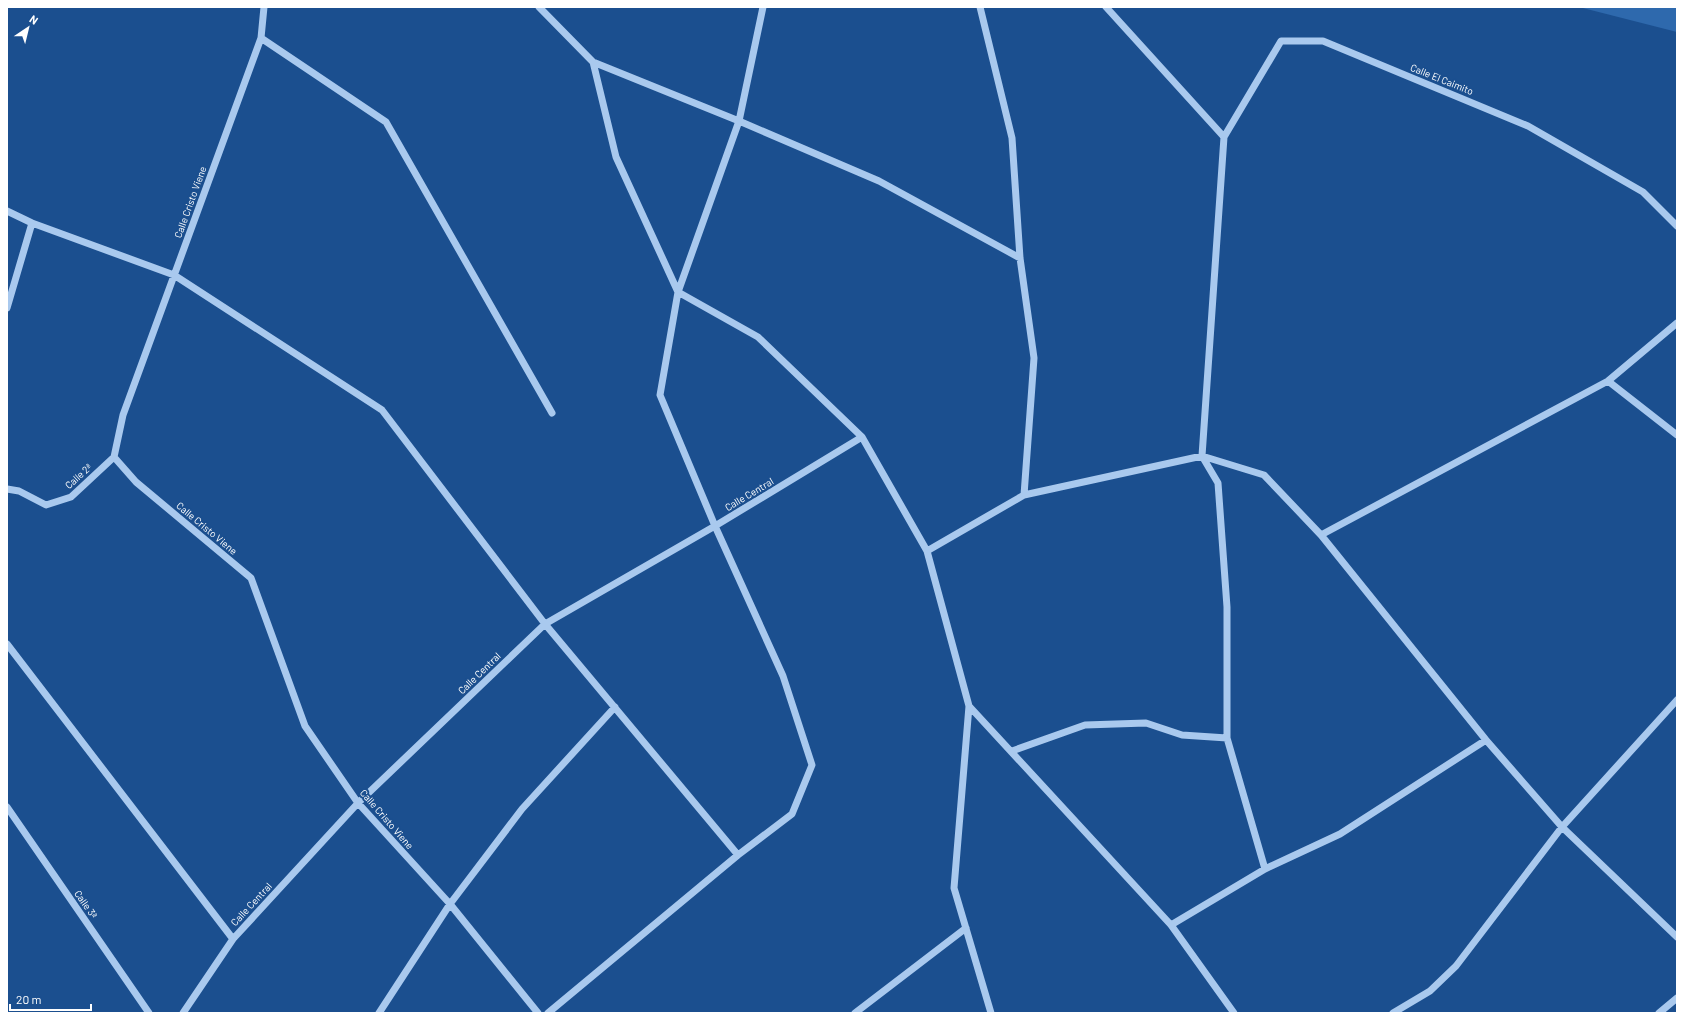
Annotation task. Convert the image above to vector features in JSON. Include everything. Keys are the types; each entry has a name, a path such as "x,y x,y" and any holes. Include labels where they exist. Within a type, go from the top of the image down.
{"street":[{"name":"Calle Cristo Viene","path":"264,7 261,38 123,416 114,457 136,482 251,578 305,726 358,803 450,904 538,1013"},
{"path":"539,7 593,62 739,121 879,181 1020,258"},
{"path":"548,1013 738,855 792,814 812,765 783,676 714,526 660,395 678,292 739,121 763,7"},
{"path":"980,7 1012,138 1020,258 1034,358 1024,495"},
{"path":"1106,7 1224,137 1202,456 1218,483 1227,607 1227,738 1265,869"},
{"path":"261,38 386,122 552,412"},
{"name":"Calle El Caimito","path":"1224,137 1281,40 1323,41 1528,126 1643,192 1677,226"},
{"path":"593,62 616,157 678,292 758,337 862,437 927,551 969,706 954,888 991,1013"},
{"path":"7,211 32,223 174,275 382,410 545,624 738,855"},
{"path":"7,308 32,223"},
{"path":"1321,535 1608,381 1677,323"},
{"path":"1608,381 1677,435"},
{"name":"Calle Central","path":"184,1013 233,939 358,803 545,624 714,526 862,437"},
{"path":"927,551 1024,495 1202,456 1264,475 1321,535 1486,740 1562,826 1677,937"},
{"name":"Calle 2ª","path":"7,489 19,491 46,505 71,497 114,457"},
{"path":"7,644 233,939"},
{"path":"1393,1013 1430,991 1456,966 1562,826 1677,700"},
{"path":"969,706 1012,751 1170,925 1234,1013"},
{"path":"379,1013 450,904 522,809 615,707"},
{"path":"1012,751 1085,725 1146,724 1182,735 1227,738"},
{"path":"1170,925 1265,869 1340,834 1486,740"},
{"name":"Calle 3ª","path":"7,807 149,1013"},
{"path":"855,1013 966,928"},
{"path":"1659,1013 1677,998"}],"shaded area":[{"path":"1579,7 1677,7 1677,32"}]}
